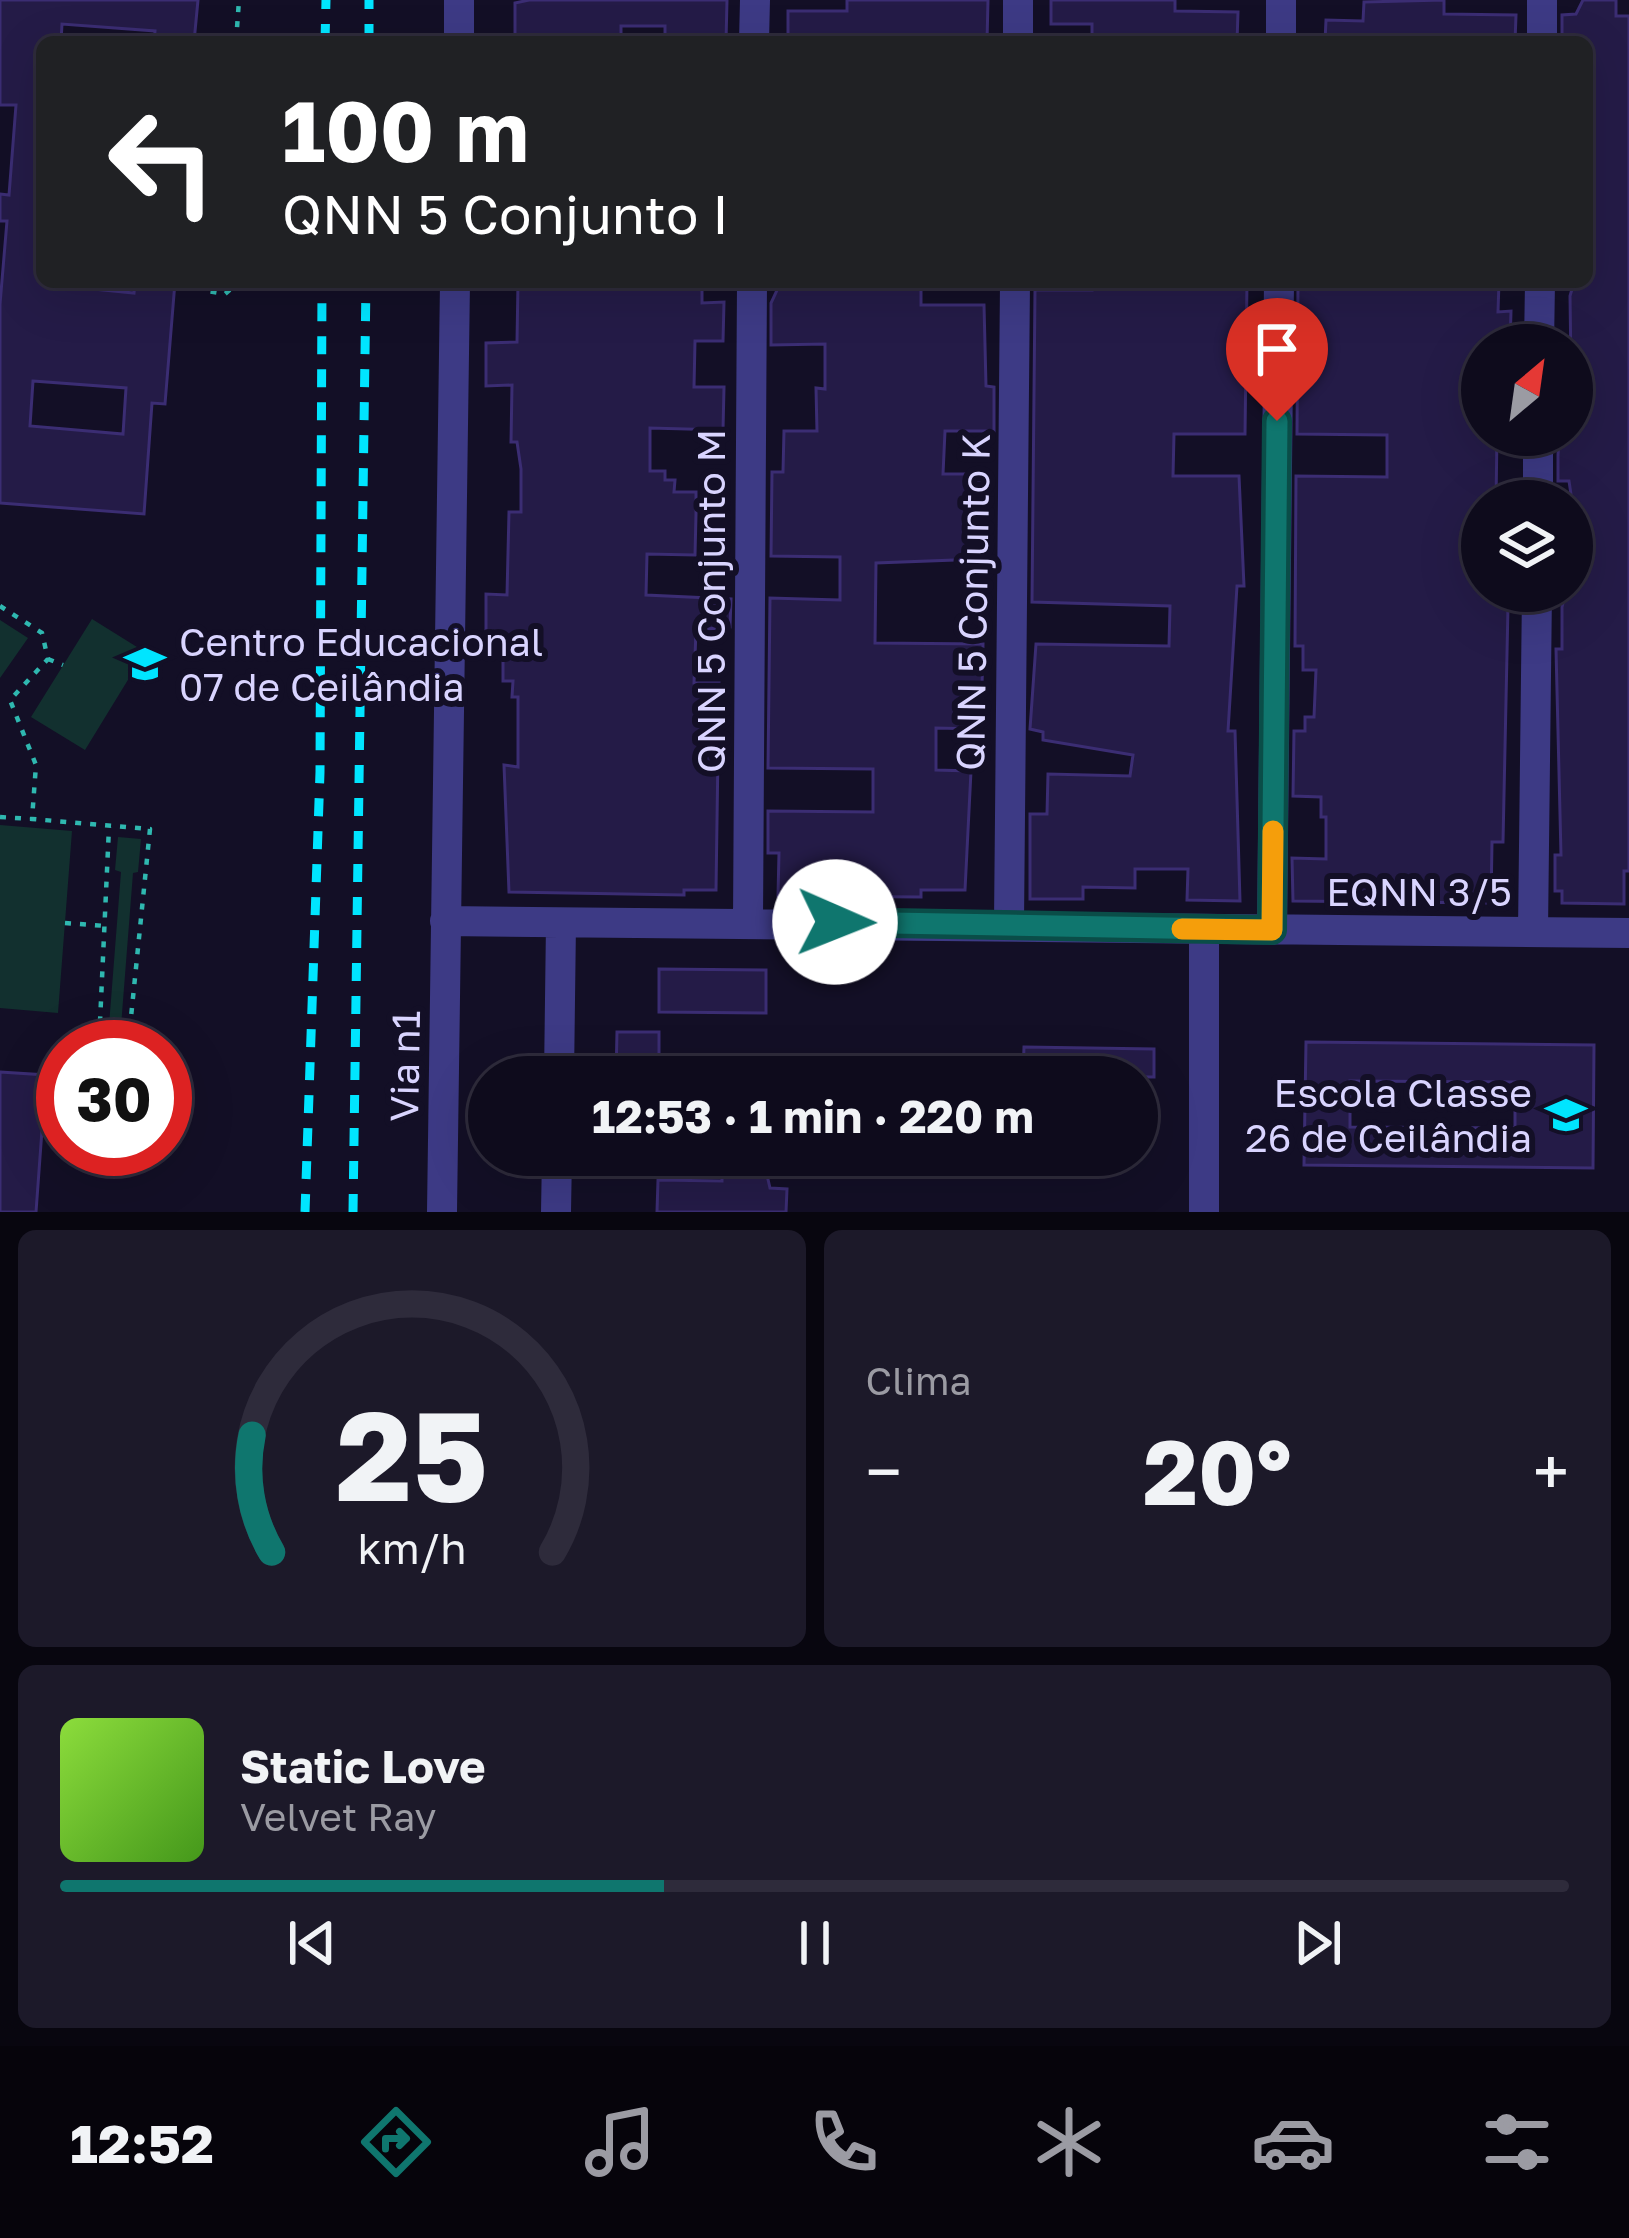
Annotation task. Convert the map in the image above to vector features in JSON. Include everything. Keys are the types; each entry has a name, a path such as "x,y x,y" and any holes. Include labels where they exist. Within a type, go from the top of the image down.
{"street":[{"path":"458,36 459,0"},
{"path":"754,0 754,36"},
{"path":"1018,0 1018,36"},
{"path":"1281,0 1281,36"},
{"path":"1542,36 1543,0"},
{"name":"Via n1","path":"442,1212 455,288"},
{"name":"QNN 5 Conjunto M","path":"748,921 752,288"},
{"name":"QNN 5 Conjunto K","path":"1010,923 1015,288"},
{"path":"1272,930 1279,288"},
{"path":"1539,324 1540,288"},
{"path":"1533,931 1537,612"},
{"name":"EQNN 3/5","path":"445,921 1629,932"},
{"path":"559,1056 561,923"},
{"path":"1204,930 1204,1212"},
{"path":"556,1212 557,1176"}],"path":[{"path":"236,36 239,0"},
{"path":"0,606 43,633 48,659"},
{"path":"48,659 63,665"},
{"path":"10,700 48,659"},
{"path":"0,694 10,700 36,765 32,819"},
{"path":"0,817 149,829 128,1047 99,1045 109,827"},
{"path":"65,923 106,926"}],"green space":[{"path":"92,619 145,652 85,750 31,717"},
{"path":"0,620 28,638 0,678"},
{"path":"0,825 72,831 58,1013 0,1008"},
{"path":"118,837 141,839 138,872 133,873 121,1020 109,1020 121,872 115,870"}],"building":[{"path":"0,0 198,0 195,36 155,36 155,31 62,24 61,36 36,36 36,288 134,293 134,288 175,288 165,404 152,403 144,514 0,503 0,304 7,221 0,221 0,194 9,195 16,105 0,105","holes":["33,381 126,388 123,434 30,426"]},
{"path":"727,0 726,36 665,36 665,26 621,26 621,36 515,36 515,3"},
{"path":"847,0 988,0 987,36 788,36 788,11 847,11"},
{"path":"1051,0 1175,0 1175,11 1238,12 1237,36 1092,36 1092,24 1051,24"},
{"path":"1444,0 1444,14 1516,15 1515,36 1325,36 1326,20 1363,21 1364,2"},
{"path":"1583,0 1616,0 1616,16 1629,16 1629,871 1624,871 1624,904 1562,903 1562,891 1555,891 1555,855 1561,855 1556,649 1562,649 1562,612 1593,612 1593,480 1558,480 1559,456 1593,456 1593,324 1570,324 1570,296 1572,288 1593,288 1593,36 1562,36 1562,15 1576,14"},
{"path":"518,288 702,288 702,303 724,302 723,341 695,341 694,387 724,387 723,430 650,428 650,471 665,471 665,480 675,480 674,492 696,492 696,514 695,555 647,554 646,595 731,599 730,627 696,630 694,683 719,683 716,890 684,890 684,895 509,892 504,765 518,767 518,697 512,697 513,681 503,681 503,639 486,639 486,594 507,595 509,512 521,512 521,469 517,442 511,442 512,385 486,386 486,343 517,342"},
{"path":"778,288 921,289 921,305 984,305 986,386 994,387 994,431 945,431 943,474 985,474 981,559 876,563 875,643 983,644 981,729 936,728 936,770 971,771 965,890 921,890 921,897 778,896 779,853 768,853 768,811 873,812 873,769 768,768 770,598 840,600 840,557 771,556 772,472 783,472 784,431 817,431 816,388 825,389 825,344 771,345 771,303"},
{"path":"1247,288 1245,434 1174,434 1173,476 1239,476 1244,586 1237,586 1228,731 1235,731 1240,901 1187,900 1188,869 1135,869 1135,888 1083,887 1083,899 1030,899 1030,814 1047,814 1048,774 1130,776 1133,755 1043,740 1043,732 1030,729 1036,644 1169,646 1170,606 1032,602 1035,290"},
{"path":"1298,288 1499,288 1498,312 1511,311 1511,324 1461,324 1461,456 1497,456 1496,480 1461,480 1461,612 1508,612 1503,842 1492,842 1491,903 1293,901 1292,858 1326,859 1321,797 1293,796 1294,731 1305,731 1305,717 1314,717 1316,670 1303,670 1303,646 1295,646 1296,476 1387,477 1387,435 1297,434"},
{"path":"659,969 766,970 766,1013 659,1012"},
{"path":"617,1032 659,1032 659,1056 616,1056"},
{"name":"Escola Classe 26 de Ceilândia","path":"1306,1042 1594,1045 1593,1168 1304,1165","holes":["1350,1081 1515,1082 1515,1128 1350,1127"]},
{"path":"1024,1047 1154,1049 1154,1056 1024,1056"},
{"path":"0,1072 36,1074 36,1212 0,1212"},
{"path":"722,1176 767,1176 770,1188 787,1189 786,1212 657,1212 658,1180 722,1181"}],"railway":[{"path":"325,36 326,0"},
{"path":"369,0 369,36"},
{"path":"305,1212 320,772 322,288"},
{"path":"353,1212 366,288"}],"slow traffic":[{"path":"1182,929 1272,930 1273,831"}],"place":[{"name":"Centro Educacional 07 de Ceilândia","path":"145,664"},
{"name":"Escola Classe 26 de Ceilândia","path":"1566,1115"}],"route":[{"path":"835,922 1272,930 1277,421"}]}
